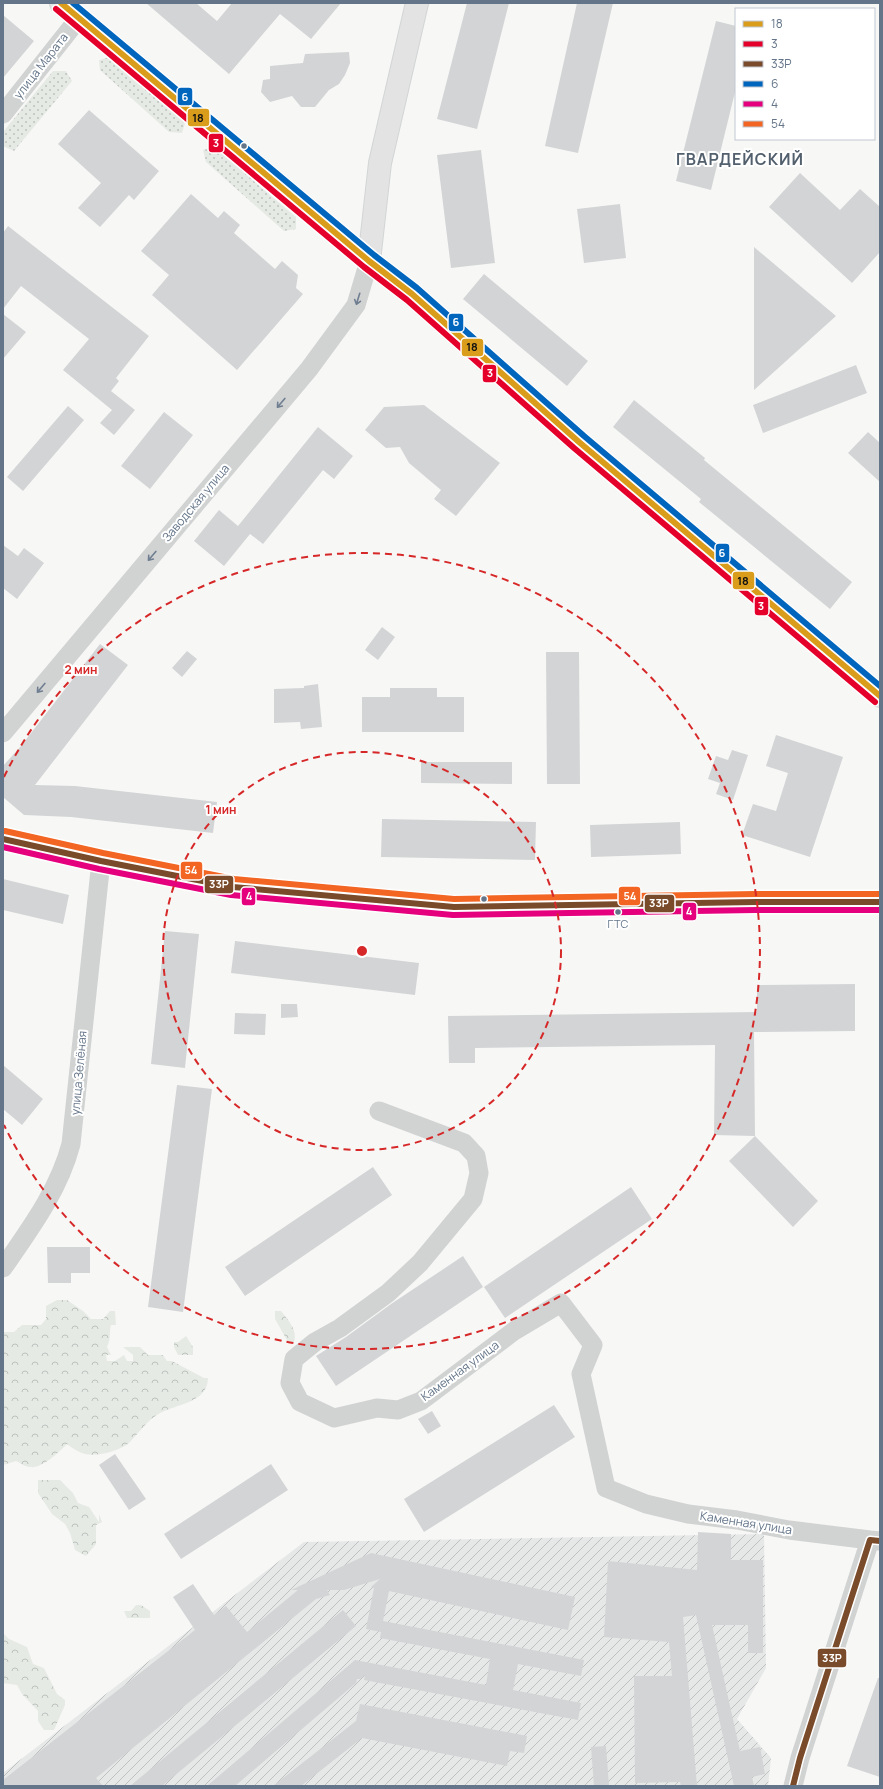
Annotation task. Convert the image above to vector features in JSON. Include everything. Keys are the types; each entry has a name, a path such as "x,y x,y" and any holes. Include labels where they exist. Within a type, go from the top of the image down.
{"main road":[{"path":"61,3 369,261 412,294 579,442 880,696"},
{"path":"369,261 380,163 417,3"},
{"path":"3,839 101,861 233,887 454,907 756,902 880,902"}],"street":[{"name":"улица Марата","path":"3,114 79,18"},
{"name":"Заводская улица","path":"3,733 308,369 356,305 369,261"},
{"name":"улица Зелёная","path":"3,1268 35,1222 53,1192 67,1161 72,1144 101,861"},
{"name":"Каменная улица","path":"379,1111 464,1143 476,1156 480,1173 473,1199 420,1263 388,1293 340,1328 315,1342 294,1359 290,1383 300,1402 334,1418 377,1408 398,1410 421,1401 514,1331 561,1303 593,1345 581,1374 606,1488 646,1504 688,1514 737,1520 789,1530 875,1540"},
{"path":"793,1786 800,1758 875,1540"}],"shaded area":[{"path":"764,1534 766,1668 737,1719 771,1758 768,1786 3,1786 3,1773 304,1542"}],"green space":[{"path":"110,57 185,123 182,133 169,132 100,70 99,60"},
{"path":"53,71 66,71 72,81 14,151 3,146 3,132"},
{"path":"214,147 296,217 296,229 284,231 206,162 203,150"},
{"path":"57,1300 67,1300 83,1311 91,1319 103,1319 110,1311 115,1311 116,1325 111,1325 107,1347 111,1355 106,1355 107,1361 115,1361 124,1355 127,1361 133,1361 133,1355 123,1347 140,1347 148,1355 163,1355 167,1361 172,1361 204,1378 208,1378 206,1387 196,1398 157,1415 129,1443 120,1449 102,1454 90,1455 80,1452 67,1444 45,1463 35,1467 24,1466 16,1461 3,1465 3,1332 14,1332 22,1325 41,1325 46,1319 46,1306"},
{"path":"275,1311 281,1311 292,1325 295,1333 294,1342 288,1342 275,1319"},
{"path":"186,1336 193,1347 193,1355 178,1355 174,1347 174,1342 178,1342"},
{"path":"38,1480 60,1480 73,1493 78,1503 89,1507 99,1522 99,1514 102,1522 96,1525 96,1544 86,1556 75,1550 70,1533 65,1524 52,1514 38,1493"},
{"path":"136,1605 141,1605 150,1611 150,1618 127,1618 124,1611 131,1611"},
{"path":"3,1633 9,1639 27,1647 33,1664 44,1668 57,1694 65,1700 65,1705 54,1730 44,1730 38,1721 38,1711 22,1694 17,1685 3,1683"}],"building":[{"path":"146,3 196,3 217,21 232,3 341,3 311,39 280,14 229,74"},
{"path":"467,3 509,3 477,129 437,119"},
{"path":"577,3 613,3 578,153 545,146"},
{"path":"3,15 34,41 3,78"},
{"path":"716,21 735,26 735,92 711,190 676,181"},
{"path":"349,52 350,63 345,75 339,84 329,90 315,107 301,107 292,96 270,102 261,92 263,80 270,79 270,66 303,63 305,54"},
{"path":"89,110 159,171 134,200 129,195 100,227 78,208 101,183 58,144"},
{"path":"481,150 495,263 451,268 437,155"},
{"path":"800,173 840,210 860,189 880,207 880,252 852,283 769,207"},
{"path":"191,194 218,218 224,211 240,225 234,233 275,269 282,261 298,275 296,288 303,294 237,370 152,295 169,275 141,251"},
{"path":"620,204 626,258 584,263 577,209"},
{"path":"8,226 149,336 116,378 119,381 111,391 135,410 114,435 100,423 112,410 63,370 89,339 21,286 3,309 3,233"},
{"path":"754,247 836,316 754,390"},
{"path":"484,274 588,361 567,386 463,299"},
{"path":"3,314 26,332 3,359"},
{"path":"856,365 867,393 763,433 753,405"},
{"path":"634,400 852,582 830,609 699,502 701,499 613,427"},
{"path":"424,405 500,463 456,516 434,499 441,490 409,463 400,447 386,448 365,430 384,407"},
{"path":"68,406 84,420 23,491 7,477"},
{"path":"164,412 193,435 150,489 121,466"},
{"path":"318,427 353,456 334,479 323,470 263,544 250,534 224,566 194,541 219,510 238,526"},
{"path":"868,432 880,443 880,482 848,453"},
{"path":"3,545 18,556 24,548 44,563 17,599 3,588"},
{"path":"382,627 395,637 378,660 365,650"},
{"path":"100,644 128,665 35,785 75,786 217,802 213,833 71,817 24,815 3,797 3,766 21,746"},
{"path":"187,651 197,659 182,677 172,668"},
{"path":"546,652 579,652 580,784 547,784"},
{"path":"318,684 322,727 301,729 300,722 274,723 274,689 304,688 304,686"},
{"path":"390,688 437,688 437,697 464,697 464,732 362,732 362,697 390,697"},
{"path":"776,735 843,757 810,857 742,835 753,804 776,811 788,773 766,766"},
{"path":"732,750 748,755 733,800 716,794 720,783 708,779 716,756 728,760"},
{"path":"421,762 512,762 512,784 421,783"},
{"path":"382,819 536,822 535,860 381,857"},
{"path":"680,822 681,854 591,857 590,825"},
{"path":"3,879 69,895 63,924 3,910"},
{"path":"165,931 199,934 185,1068 151,1064"},
{"path":"235,941 419,963 415,995 231,973"},
{"path":"855,984 855,1031 754,1032 755,1136 714,1135 715,1045 475,1048 475,1063 449,1063 448,1016 757,1012 757,985"},
{"path":"281,1004 297,1004 298,1017 281,1018"},
{"path":"235,1013 266,1014 265,1035 234,1034"},
{"path":"3,1065 43,1099 22,1125 3,1109"},
{"path":"177,1085 212,1089 183,1312 148,1307"},
{"path":"755,1136 818,1201 793,1227 729,1161"},
{"path":"373,1167 392,1195 245,1296 225,1267"},
{"path":"631,1187 652,1219 505,1318 484,1287"},
{"path":"47,1247 90,1247 90,1273 71,1273 71,1283 48,1283"},
{"path":"463,1256 483,1287 336,1386 316,1356"},
{"path":"554,1405 575,1437 424,1532 404,1499"},
{"path":"432,1411 441,1426 428,1434 418,1419"},
{"path":"115,1454 146,1499 129,1510 99,1465"},
{"path":"271,1464 288,1490 181,1559 164,1534"},
{"path":"698,1532 731,1534 731,1560 763,1560 763,1653 748,1653 748,1625 712,1625 740,1751 760,1747 765,1774 752,1777 754,1786 734,1786 696,1615 683,1617 697,1786 681,1786 680,1782 635,1783 634,1676 672,1676 669,1642 604,1637 608,1561 697,1570"},
{"path":"371,1553 575,1597 568,1630 389,1591 383,1621 584,1660 581,1676 518,1664 513,1690 581,1703 578,1720 364,1680 365,1675 360,1679 357,1679 356,1683 235,1786 207,1786 355,1660 486,1685 490,1659 380,1638 381,1632 366,1629 374,1588 371,1587 380,1579 344,1590 327,1590 330,1595 316,1599 96,1778 103,1786 3,1786 3,1780 195,1630 173,1597 193,1584 214,1615 226,1606 247,1632 298,1590 291,1590"},
{"path":"343,1610 356,1626 162,1786 130,1786"},
{"path":"878,1678 880,1678 880,1777 847,1766"},
{"path":"360,1704 527,1736 524,1753 510,1751 507,1766 362,1738 301,1786 273,1786 356,1721"},
{"path":"606,1746 609,1786 594,1786 591,1747"}],"transit line":[{"name":"18","path":"61,3 369,261 412,294 579,442 880,696"},
{"name":"6","path":"73,3 374,255 417,288 584,436 880,686"},
{"name":"3","path":"56,9 364,267 407,300 574,448 875,702"},
{"name":"54","path":"5,831 103,853 234,879 454,899 756,894 880,894"},
{"name":"33Р","path":"3,839 101,861 233,887 454,907 756,902 880,902"},
{"name":"4","path":"3,847 99,869 231,895 453,915 756,910 880,910"},
{"name":"33Р","path":"793,1786 800,1758 870,1540 880,1541"}],"place":[{"name":"ГТС","path":"618,912"}],"district":[{"name":"ГВАРДЕЙСКИЙ","path":"740,159"}]}
